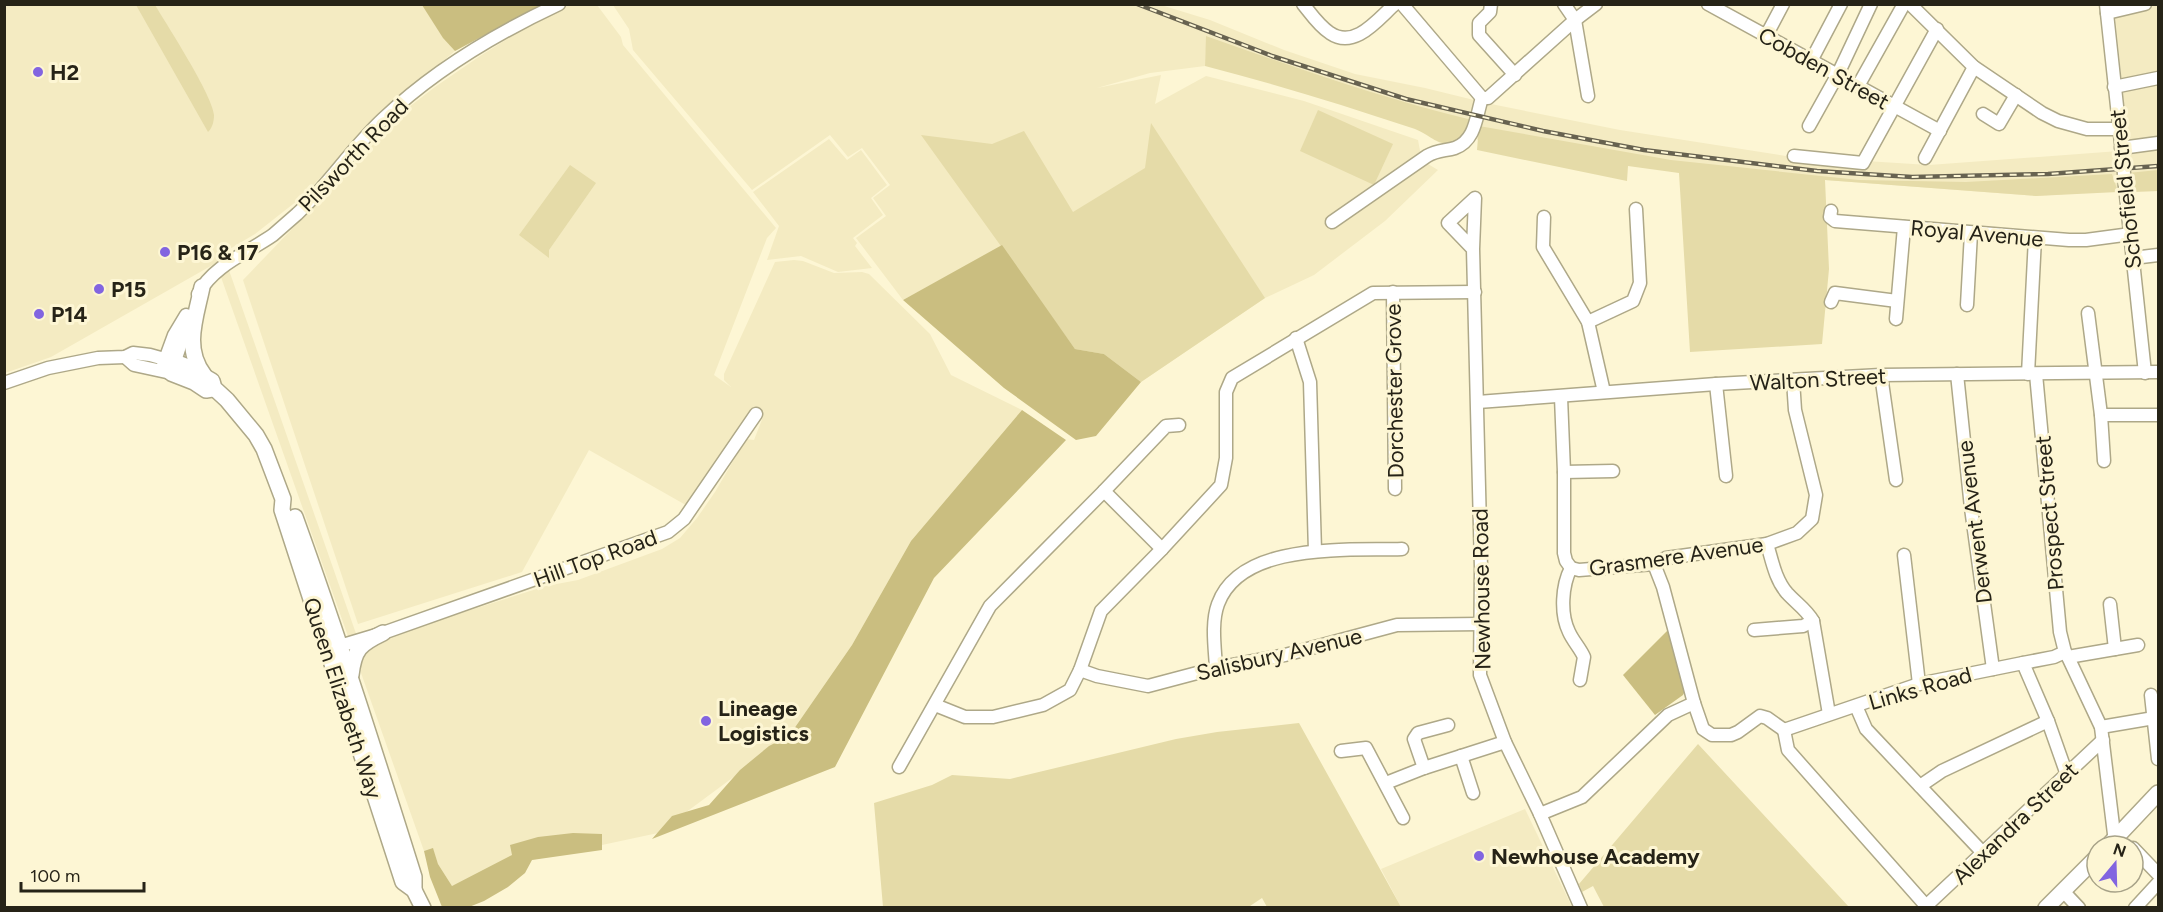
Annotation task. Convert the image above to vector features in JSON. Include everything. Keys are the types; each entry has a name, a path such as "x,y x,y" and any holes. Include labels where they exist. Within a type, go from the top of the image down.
{"main road":[{"path":"202,287 192,343 194,359 210,383"},
{"name":"Queen Elizabeth Way","path":"168,366 210,383 261,442 283,499 282,510 351,678 414,877 414,891"},
{"name":"Queen Elizabeth Way","path":"283,499 291,506 332,617 342,630 336,642 403,882 414,891 423,908"},
{"path":"351,678 353,661 360,646 383,633"},
{"path":"2119,834 2158,793"},
{"path":"2046,908 2085,869"}],"street":[{"name":"Pilsworth Road","path":"168,366 202,287 219,270 272,235 298,212 383,119 440,72 467,53 520,22 559,4"},
{"path":"1303,4 1327,31 1347,38 1362,33 1395,4"},
{"path":"1402,4 1482,98 1488,98 1596,4"},
{"path":"1491,4 1490,12 1479,23 1479,35 1515,75"},
{"path":"1564,4 1575,20 1588,96"},
{"name":"Cobden Street","path":"1708,4 1940,131"},
{"path":"1766,36 1783,4"},
{"path":"1811,61 1841,4"},
{"path":"1809,126 1838,74 1871,4"},
{"path":"1858,87 1904,4"},
{"path":"1910,4 1974,67 2058,121 2087,129 2118,129"},
{"path":"2106,9 2145,4"},
{"name":"Schofield Street","path":"2106,9 2145,373"},
{"path":"1794,156 1863,163 1937,29"},
{"path":"1925,158 1974,67"},
{"path":"2114,87 2158,78"},
{"path":"1983,114 1999,124 2016,95"},
{"path":"1332,222 1427,156 1439,150 1457,147 1466,141 1472,134 1482,98"},
{"path":"2121,148 2158,143"},
{"path":"1588,322 1633,301 1641,283 1636,209"},
{"name":"Royal Avenue","path":"1831,211 1830,217 1835,221 2035,238 2086,240 2131,234"},
{"path":"1544,217 1544,247 1588,322 1604,393"},
{"path":"1896,319 1904,227"},
{"path":"1967,305 1971,233"},
{"name":"Prospect Street","path":"2035,238 2032,374 2060,632 2067,654 2102,734 2114,834"},
{"name":"Newhouse Road","path":"1473,249 1478,402 1480,675 1505,742 1540,814 1581,908"},
{"path":"2133,258 2158,255"},
{"name":"Dorchester Grove","path":"1393,292 1395,489"},
{"path":"935,705 965,717 993,717 1043,705 1070,690 1080,670 1101,611 1221,485 1226,458 1226,392 1232,378 1373,293 1475,292"},
{"path":"1832,302 1835,293 1897,301"},
{"path":"2088,314 2101,415 2104,461"},
{"path":"1296,338 1310,382 1315,551"},
{"path":"4,383 48,368 98,358 125,357 133,353 168,366"},
{"name":"Walton Street","path":"1478,402 1716,384 1881,375 2158,372"},
{"name":"Derwent Avenue","path":"1957,374 1971,508 1993,669"},
{"path":"1881,375 1896,480"},
{"name":"Grasmere Avenue","path":"1571,567 1579,570 1654,564 1676,557 1767,544 1797,533 1812,519 1816,495 1795,410 1793,380"},
{"path":"1716,384 1726,476"},
{"path":"1561,397 1564,553 1571,567 1564,585 1565,623 1569,633 1588,653 1584,657 1580,680"},
{"name":"Hill Top Road","path":"336,642 383,633 668,532 684,519 756,414"},
{"path":"2101,415 2158,415"},
{"path":"899,767 990,606 1166,426 1179,425"},
{"path":"1564,472 1613,471"},
{"path":"1104,491 1162,549"},
{"path":"1767,544 1782,586 1808,611 1813,621 1829,714"},
{"path":"1216,668 1215,618 1218,605 1228,586 1242,573 1259,563 1315,551 1402,549"},
{"path":"1904,555 1919,684"},
{"path":"1654,564 1663,586 1694,704 1703,729 1712,735 1734,734 1760,716 1784,730 1788,750 1927,907"},
{"path":"2110,604 2115,649"},
{"path":"1754,630 1803,626 1813,621"},
{"name":"Salisbury Avenue","path":"1080,670 1097,676 1148,686 1216,668 1285,655 1397,625 1481,624"},
{"name":"Links Road","path":"1784,730 1919,684 2067,654 2138,645"},
{"path":"2023,663 2048,721 2066,772"},
{"path":"2151,695 2158,759"},
{"path":"1540,814 1582,797 1668,715 1694,704"},
{"path":"1856,706 1866,729 1984,854"},
{"path":"2102,734 2154,718"},
{"path":"1920,786 1942,771 2048,721"},
{"path":"1424,768 1414,739 1418,734 1448,724"},
{"name":"Alexandra Street","path":"1927,907 1984,854 2102,734"},
{"path":"1386,783 1424,768 1505,742"},
{"path":"1341,752 1366,748 1403,818"},
{"path":"1461,756 1473,793"},
{"path":"2135,908 2158,875 2145,861"},
{"path":"2063,891 2079,908"}],"shaded area":[{"path":"4,5 541,5 455,51 381,113 302,197 255,234 223,253 360,645 546,586 578,580 662,549 680,538 697,518 746,439 754,440 763,417 760,409 691,508 589,450 522,572 358,624 243,280 409,107 480,56 528,26 569,5 597,5 621,37 623,45 776,228 767,238 714,375 731,387 724,380 724,374 775,262 803,261 834,273 869,274 930,334 951,375 1022,410 911,541 852,645 789,736 658,833 532,860 452,886 438,864 433,849 424,851 216,263 51,357 5,373"},
{"path":"136,5 155,5 189,60 212,106 214,120 208,132"},
{"path":"422,5 541,5 455,51 443,38"},
{"path":"613,5 1161,5 1210,20 1284,50 1355,74 1474,100 1476,104 1469,131 1206,48 1205,66 1150,73 1097,88 1161,75 1155,104 1206,76 1304,101 1418,140 1421,156 1438,170 1385,221 1314,275 1265,298 1141,382 1104,354 1075,349 1002,246 903,300 856,238 886,216 873,198 890,185 862,148 848,157 830,135 752,190 633,50 629,29"},
{"path":"2158,5 2158,139 2128,143 2115,15"},
{"path":"1206,36 1371,92 1472,120 1462,140 1453,143 1441,142 1386,119 1205,66"},
{"path":"1491,104 1620,130 1786,156 1929,165 2119,151 2124,190 2036,196 1825,180 1824,182 1477,140 1475,132 1481,108"},
{"path":"1318,110 1393,144 1374,185 1300,151"},
{"path":"1151,123 1265,298 1141,382 1104,354 1075,349 921,135 992,144 1024,131 1073,212 1145,168"},
{"path":"1479,126 1671,160 1859,180 1966,182 2112,174 2118,192 2036,196 1825,180 1829,269 1822,344 1690,352 1679,173 1628,166 1627,181 1477,150"},
{"path":"829,139 847,160 861,150 887,185 871,198 883,215 853,238 857,243 855,246 872,268 838,272 801,256 767,260 779,226 753,192"},
{"path":"2158,148 2158,191 2130,192 2128,153"},
{"path":"570,165 596,183 549,250 549,258 519,235"},
{"path":"2158,170 2158,191 2130,192 2128,173"},
{"path":"1002,245 1075,349 1104,354 1141,382 1096,436 1076,440 1004,388 903,300"},
{"path":"1022,410 1066,440 934,578 835,767 652,839 672,816 709,805 740,770 769,746 789,736 852,645 911,541"},
{"path":"1669,629 1685,691 1683,695 1655,715 1623,675"},
{"path":"1299,723 1401,907 1267,907 1262,898 1247,908 883,907 874,803 932,785 952,775 1010,779 1176,739"},
{"path":"1698,744 1849,907 1604,907 1593,886 1582,892 1579,884"},
{"name":"Newhouse Academy","path":"1525,809 1572,907 1401,907 1381,869"},
{"path":"573,833 602,834 602,850 532,860 525,873 508,887 484,901 469,907 442,907 430,877 424,851 433,848 438,864 452,886 512,855 510,845 538,837"}],"railway":[{"path":"1137,4 1272,56 1406,99 1543,131 1644,150 1817,171 1912,177 2048,174 2158,166"}],"place":[{"name":"H2","path":"38,72"},
{"name":"P16 & 17","path":"165,252"},
{"name":"P15","path":"99,289"},
{"name":"P14","path":"39,314"},
{"name":"Lineage Logistics","path":"706,721"},
{"name":"Newhouse Academy","path":"1479,856"}]}
